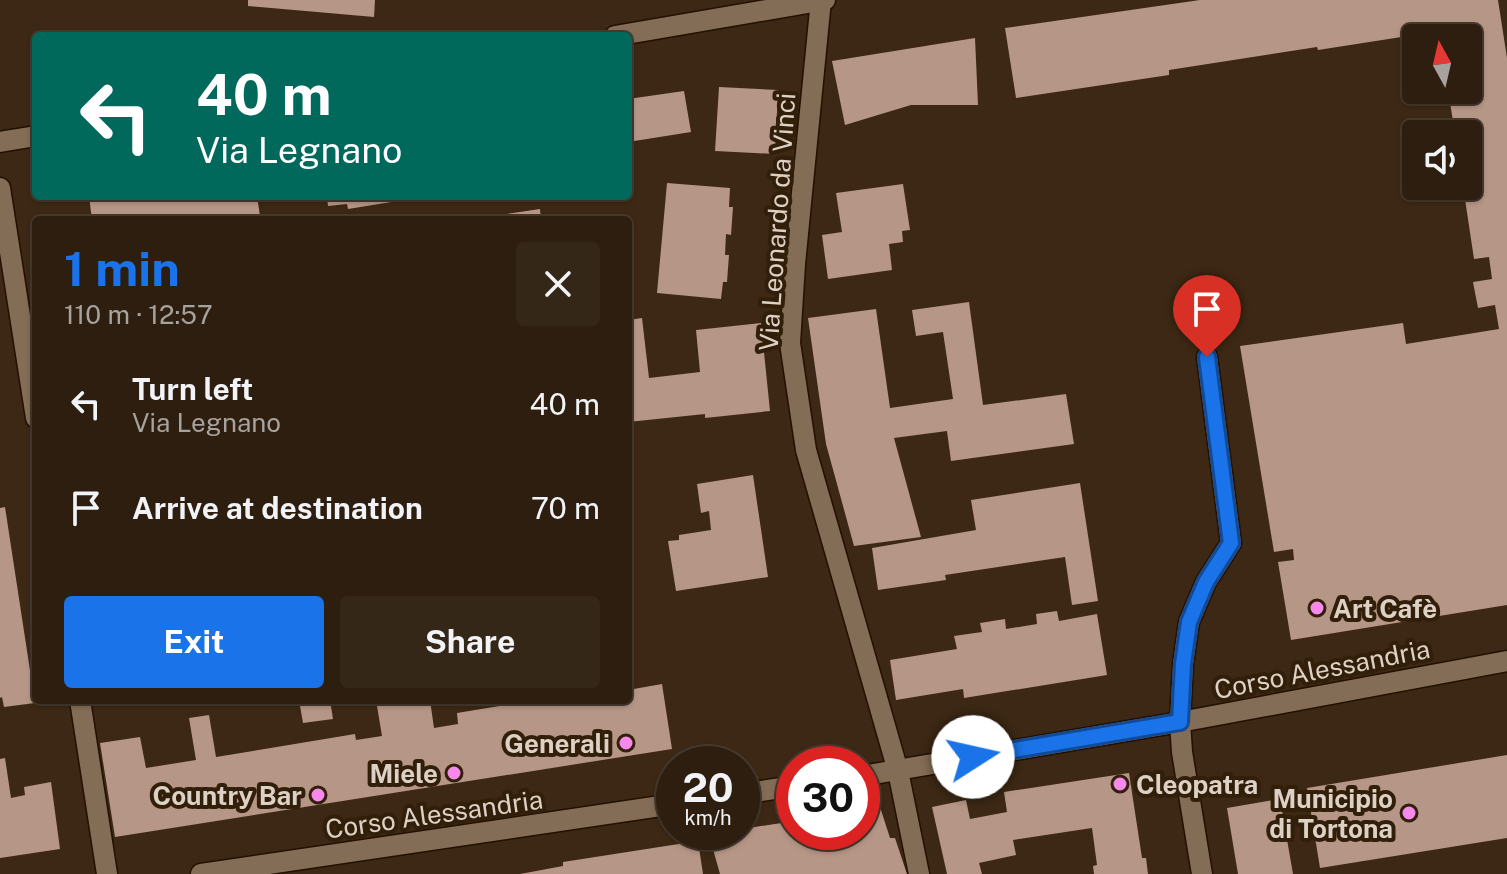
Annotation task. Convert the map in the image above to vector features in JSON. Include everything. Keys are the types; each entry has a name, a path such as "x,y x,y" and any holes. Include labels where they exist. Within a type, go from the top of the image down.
{"street":[{"path":"632,33 822,0"},
{"name":"Via Leonardo da Vinci","path":"822,0 790,343 806,450 898,771 919,874"},
{"path":"0,142 32,137"},
{"path":"0,188 32,392"},
{"path":"1202,874 1180,722 1183,664 1189,622 1206,582 1231,543 1207,357"},
{"name":"Corso Alessandria","path":"880,774 1507,661"},
{"path":"81,704 107,874"},
{"name":"Corso Alessandria","path":"201,874 656,807"}],"building":[{"path":"248,0 375,0 374,17 248,6"},
{"path":"1200,0 1498,0 1507,58 1507,605 1291,640 1278,562 1294,560 1293,549 1274,552 1240,346 1403,323 1406,344 1499,329 1495,305 1478,308 1473,282 1492,279 1489,257 1474,259 1465,200 1482,200 1482,120 1453,120 1450,104 1482,104 1482,24 1402,24 1402,37 1169,70 1169,75 1016,98 1005,28"},
{"path":"975,38 978,105 911,105 845,125 832,61"},
{"path":"719,87 778,90 775,154 715,151"},
{"path":"684,91 691,132 632,141 632,98"},
{"path":"667,183 730,188 729,207 733,207 731,235 726,234 725,255 729,255 727,282 723,282 721,299 657,293"},
{"path":"903,184 910,230 902,231 903,242 889,244 892,270 828,279 822,235 842,232 836,193"},
{"path":"90,200 258,200 260,216 92,216"},
{"path":"327,200 404,200 348,209 347,204 328,206"},
{"path":"540,209 541,216 493,216"},
{"path":"969,302 983,405 1066,394 1074,444 951,461 947,431 894,438 921,537 854,546 826,444 808,318 876,309 890,408 953,399 943,332 916,336 912,310"},
{"path":"642,318 649,378 700,372 696,330 761,323 770,411 632,422 632,319"},
{"path":"753,475 768,577 676,591 668,541 679,540 679,535 711,530 709,511 701,513 697,484"},
{"path":"1080,483 1098,601 1072,605 1065,557 945,575 946,580 878,590 872,548 976,530 971,500"},
{"path":"5,507 32,683 32,703 4,707 0,698 0,508"},
{"path":"1057,611 1059,621 1097,614 1107,675 964,698 963,689 896,700 890,660 957,649 954,636 982,632 980,623 1005,619 1006,629 1037,624 1036,614"},
{"path":"662,684 672,746 656,746 656,752 115,837 100,743 140,737 146,768 196,760 189,718 209,715 216,757 355,734 356,740 382,736 377,704 431,704 434,728 458,724 457,713 511,704 632,704 632,689"},
{"path":"300,704 331,704 333,719 303,723"},
{"name":"Municipio di Tortona","path":"1507,755 1507,838 1320,868 1307,788"},
{"path":"5,758 11,798 25,795 24,787 51,782 60,849 0,858 0,759"},
{"path":"1129,773 1142,858 1146,858 1148,874 1094,874 1093,866 1097,865 1092,828 1013,840 1016,855 979,863 982,874 947,874 932,807 966,800 970,819 1007,812 1004,792"},
{"path":"1280,799 1293,874 1238,874 1227,808"},
{"path":"880,807 907,874 720,874 713,850 760,850 760,826 776,824 776,850 880,850"},
{"path":"656,848 656,850 699,850 703,874 520,874 563,866 563,862"}],"place":[{"name":"Art Cafè","path":"1317,608"},
{"name":"Generali","path":"626,743"},
{"name":"Miele","path":"454,773"},
{"name":"Cleopatra","path":"1120,784"},
{"name":"Country Bar","path":"318,795"},
{"name":"Municipio di Tortona","path":"1409,813"}],"route":[{"path":"973,757 1180,722 1189,622 1206,582 1231,543 1207,357"}]}
